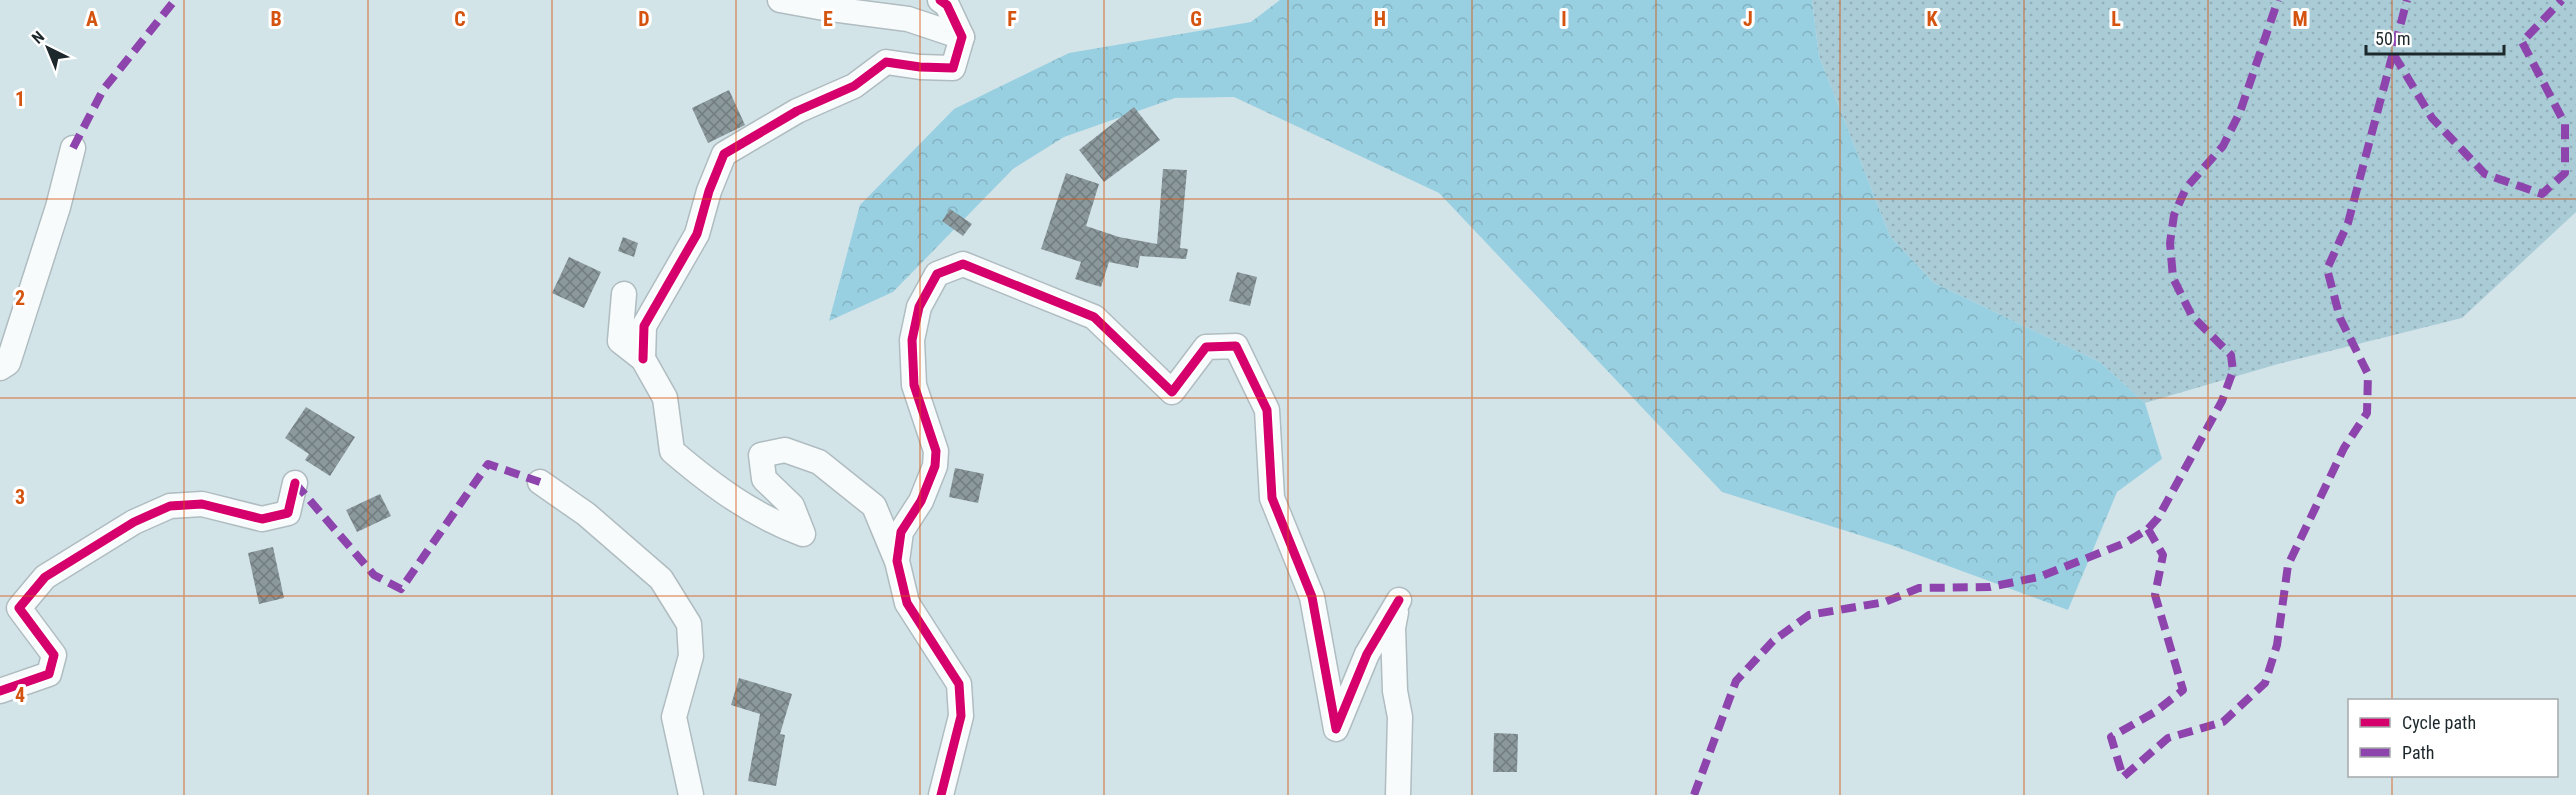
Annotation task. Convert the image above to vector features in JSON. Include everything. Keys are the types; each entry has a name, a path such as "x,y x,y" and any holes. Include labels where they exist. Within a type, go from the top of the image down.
{"street":[{"path":"780,0 908,19 962,37"},
{"path":"644,359 644,326 697,234 709,191 724,154 797,111 854,86 886,62 920,67 953,68 962,37 947,5 940,0"},
{"path":"0,368 8,363 58,207 73,148"},
{"path":"897,561 901,532 921,501 936,466 936,451 914,385 912,340 919,307 937,274 963,264 1094,317 1172,392 1206,347 1236,346 1267,410 1272,498 1312,597 1336,729 1367,654 1399,600 1393,628 1395,691 1400,717 1398,795"},
{"path":"624,294 620,341 644,359 665,398 672,451 712,485 773,523 803,534 792,506 764,479 762,455 785,450 819,462 874,506 897,561 908,603 959,684 961,716 941,795"},
{"path":"540,482 586,514 661,579 689,624 691,656 674,717 691,795"},
{"path":"0,691 49,674 54,655 19,608 45,577 134,522 170,506 202,504 262,519 288,513 295,483"}],"shaded area":[{"path":"1812,0 2576,0 2576,212 2462,318 2278,364 2145,403 2100,362 1934,283 1890,236 1819,56"}],"green space":[{"path":"1280,0 1812,0 1819,56 1890,236 1934,283 2100,362 2145,403 2162,459 2117,492 2068,610 1891,545 1722,492 1439,193 1234,97 1175,98 1064,137 1013,169 893,292 829,321 860,205 954,109 1069,53 1251,22"}],"building":[{"path":"729,90 745,125 708,143 692,108"},
{"path":"1134,107 1160,140 1104,182 1079,150"},
{"path":"1163,169 1187,170 1180,248 1188,249 1186,259 1140,256 1138,268 1109,262 1101,287 1075,279 1081,262 1041,249 1066,173 1099,184 1086,226 1119,237 1157,244"},
{"path":"950,209 972,224 963,236 942,221"},
{"path":"623,237 638,243 634,257 618,251"},
{"path":"569,257 601,272 584,308 552,293"},
{"path":"1237,272 1257,277 1250,306 1229,301"},
{"path":"306,407 355,437 330,476 305,460 309,454 285,438"},
{"path":"955,468 984,474 978,503 949,497"},
{"path":"380,494 391,516 357,532 346,510"},
{"path":"273,547 284,598 259,604 248,553"},
{"path":"739,678 792,694 780,734 785,735 776,786 748,781 760,714 731,705"},
{"path":"1494,733 1518,734 1517,772 1493,772"}],"marked path":[{"path":"73,148 103,90 175,0"},
{"path":"1694,795 1736,681 1773,641 1809,615 1885,602 1919,588 1990,587 2039,577 2125,543 2148,529 2158,518 2222,401 2233,371 2231,355 2192,316 2173,278 2170,243 2174,215 2186,188 2223,146 2240,112 2278,0"},
{"path":"2148,529 2163,555 2155,595 2183,690 2155,712 2111,737 2123,777 2168,738 2223,722 2265,683 2277,645 2288,565 2344,448 2367,413 2368,374 2340,318 2327,269 2348,223 2407,0"},
{"path":"2394,55 2432,118 2485,174 2542,194 2565,173 2565,124 2522,42 2562,0"},
{"path":"295,483 374,575 401,589 488,464 540,482"}],"cycle path":[{"path":"643,359 644,326 697,234 709,191 724,154 797,111 854,86 886,62 920,67 953,68 962,37 947,5 940,0"},
{"path":"941,795 961,716 959,684 907,603 897,561 901,532 921,501 935,466 936,451 914,385 912,340 919,307 937,274 963,264 1094,317 1172,392 1206,347 1236,346 1267,410 1272,498 1312,597 1336,729 1367,654 1399,600"},
{"path":"0,691 49,674 54,655 19,608 45,577 134,522 170,506 202,504 262,519 288,513 295,483"}]}
